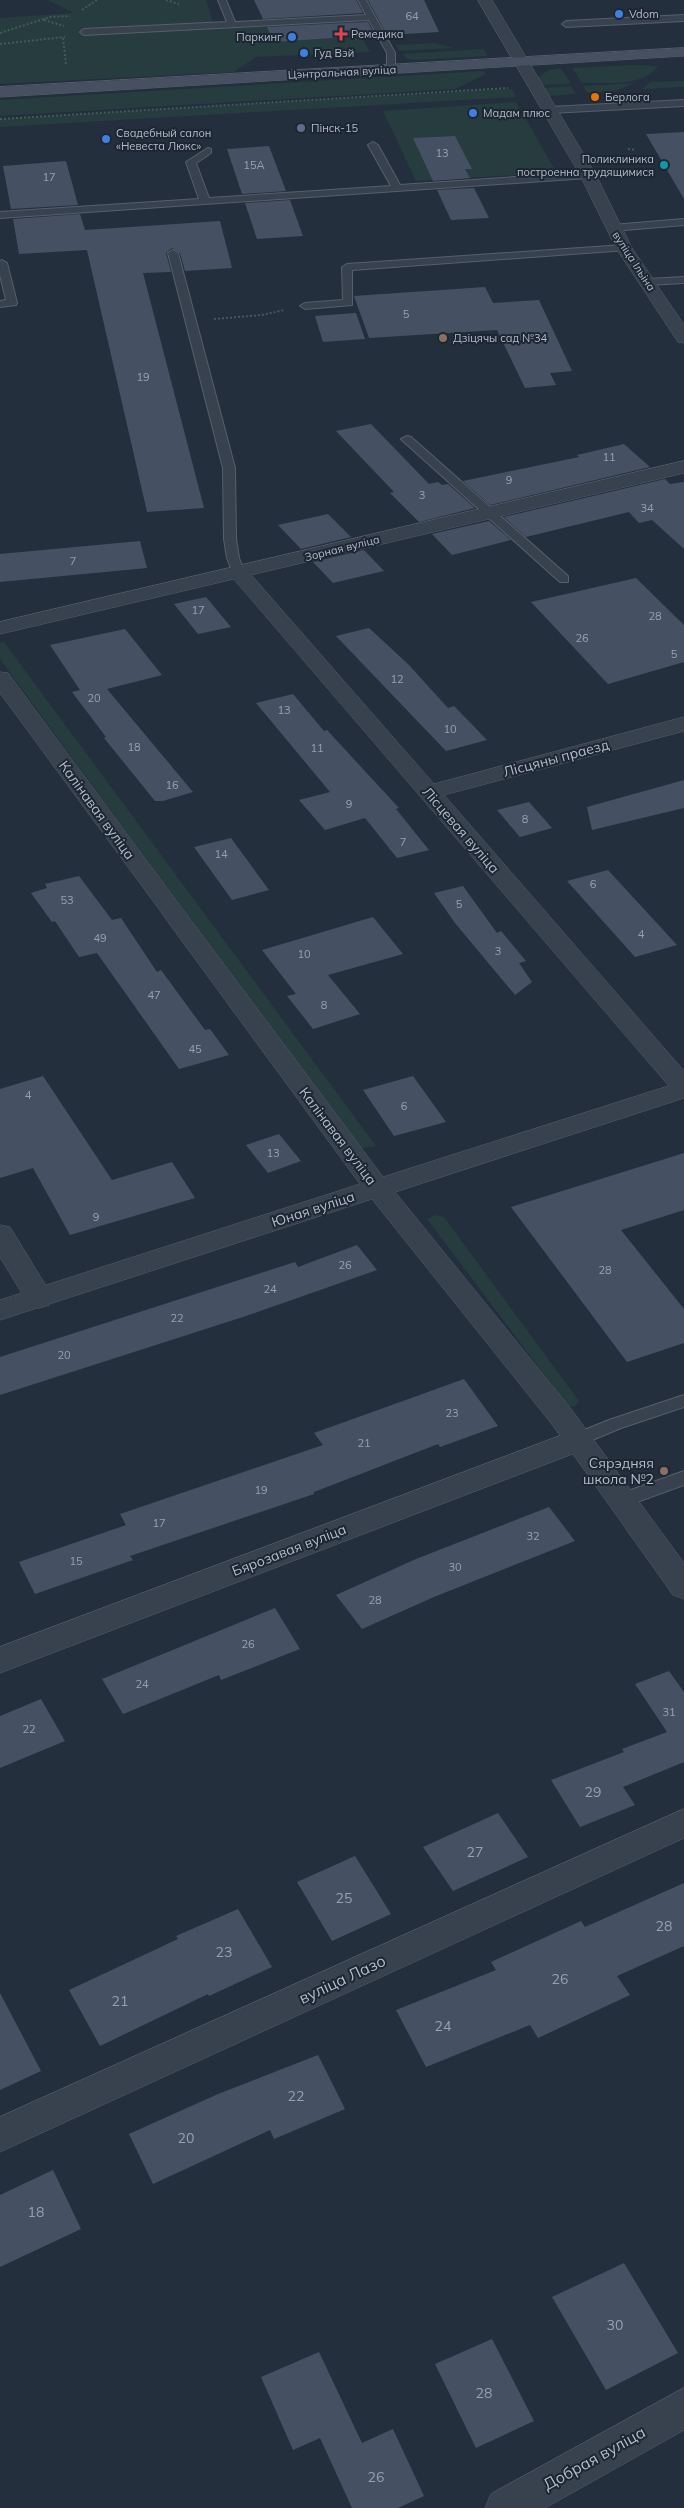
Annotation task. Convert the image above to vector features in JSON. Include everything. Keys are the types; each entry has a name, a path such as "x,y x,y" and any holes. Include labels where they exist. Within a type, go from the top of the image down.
{"main road":[{"name":"Цэнтральная вуліца","path":"0,92 684,52"}],"street":[{"name":"вуліца Ільіна","path":"485,0 588,175 612,228 684,338"},
{"name":"Зорная вуліца","path":"0,628 239,573 490,511 684,467"},
{"name":"Лісцевая вуліца","path":"239,573 684,1088"},
{"name":"Калінавая вуліца","path":"0,678 377,1188 578,1440 684,1586"},
{"name":"Лісцяны праезд","path":"428,792 684,724"},
{"name":"Юная вуліца","path":"0,1310 684,1088"},
{"path":"0,1234 38,1298"},
{"name":"Бярозавая вуліца","path":"0,1660 578,1440"},
{"name":"вуліца Лазо","path":"0,2135 684,1823"},
{"name":"Добрая вуліца","path":"505,2508 684,2408"}],"lane":[{"path":"222,0 232,25"},
{"path":"362,0 392,53 392,69"},
{"path":"84,32 370,16"},
{"path":"566,24 684,18"},
{"path":"550,110 684,103"},
{"path":"373,145 397,188"},
{"path":"205,201 191,162 208,150"},
{"path":"0,215 588,175"},
{"path":"612,228 684,222"},
{"path":"305,306 348,303 348,267 624,248"},
{"path":"173,253 229,468 230,539 233,558 239,573"},
{"path":"0,304 12,303 2,262"},
{"path":"648,282 684,280"},
{"path":"407,439 490,511 564,579"},
{"path":"578,1440 615,1424 684,1401"},
{"path":"623,1500 684,1478"}],"path":[{"path":"81,11 97,0"},
{"path":"0,33 50,18 73,15"},
{"path":"63,38 67,68"},
{"path":"0,119 516,87"},
{"path":"628,149 635,150"},
{"path":"617,177 648,176"},
{"path":"191,321 262,315 290,308"}],"green space":[{"path":"48,0 206,0 213,23 349,15 370,52 256,57 234,72 0,84 0,18 73,13"},
{"path":"434,43 454,48 399,51 396,45"},
{"path":"484,49 487,56 415,60 408,59 402,54"},
{"path":"632,65 658,66 643,78 612,83 582,83 572,68"},
{"path":"561,68 571,84 540,85 538,77 549,70"},
{"path":"484,71 486,74 455,89 0,116 0,100"},
{"path":"684,81 684,87 642,89 650,82"},
{"path":"634,83 616,91 587,93 583,86"},
{"path":"571,86 576,94 547,96 543,88"},
{"path":"512,89 516,97 0,127 0,119"},
{"path":"516,102 554,168 549,173 416,181 383,111"},
{"path":"4,642 376,1146 358,1149 0,659 0,643"},
{"path":"436,1215 444,1217 579,1401 575,1406 568,1406 427,1219"}],"building":[{"path":"254,0 356,0 363,13 263,19"},
{"path":"368,0 424,0 439,32 387,35"},
{"path":"368,22 375,35 274,42 267,27"},
{"path":"684,132 684,199 646,134"},
{"path":"455,136 472,169 465,169 470,178 433,181 413,138"},
{"path":"269,146 286,191 242,194 227,149"},
{"path":"66,161 78,205 11,209 3,166"},
{"path":"474,188 489,218 451,220 437,190"},
{"path":"290,200 303,236 257,239 245,203"},
{"path":"80,214 85,230 220,221 232,268 185,271 180,253 172,248 166,253 171,272 143,273 204,508 147,512 87,250 19,254 13,219"},
{"path":"485,287 493,303 539,300 572,371 550,373 556,385 525,388 497,330 369,338 354,296"},
{"path":"356,313 365,339 323,342 315,316"},
{"path":"371,424 429,484 438,482 442,485 448,484 475,508 419,522 390,493 394,492 336,431"},
{"path":"624,444 650,467 490,505 463,481 579,457 577,455"},
{"path":"665,479 670,484 684,482 684,549 652,520 639,523 629,512 526,537 504,517"},
{"path":"328,514 351,537 301,549 278,525"},
{"path":"489,521 511,540 452,555 432,534"},
{"path":"140,541 147,568 0,582 0,554"},
{"path":"364,550 384,571 333,583 313,562"},
{"path":"636,578 684,625 684,662 608,684 531,602"},
{"path":"206,597 231,627 198,634 174,604"},
{"path":"369,628 408,664 448,708 454,706 487,740 446,751 336,636"},
{"path":"125,629 162,675 107,689 193,792 163,801 155,801 104,738 106,737 72,692 80,690 50,645"},
{"path":"293,694 324,731 327,730 399,808 396,809 429,850 397,858 365,818 325,830 299,800 330,792 256,703"},
{"path":"684,780 684,808 592,830 587,807"},
{"path":"529,802 552,828 520,837 497,810"},
{"path":"231,838 269,890 232,900 194,847"},
{"path":"608,870 677,945 635,957 567,881"},
{"path":"79,876 112,920 121,918 157,972 161,970 205,1030 210,1029 229,1055 179,1069 97,953 79,957 55,921 52,922 31,893 47,888 45,884"},
{"path":"463,886 497,933 501,931 526,961 519,963 532,982 515,995 455,923 434,893"},
{"path":"373,917 403,954 328,975 360,1014 313,1029 287,996 296,994 262,950"},
{"path":"43,1076 112,1180 172,1162 195,1198 70,1235 33,1168 0,1178 0,1089"},
{"path":"413,1076 446,1122 394,1136 363,1090"},
{"path":"279,1134 301,1161 268,1173 246,1145"},
{"path":"684,1153 684,1210 621,1230 684,1309 684,1343 627,1362 511,1207"},
{"path":"357,1245 377,1270 243,1317 0,1395 0,1357 295,1262 298,1267"},
{"path":"464,1379 498,1426 440,1447 438,1444 314,1492 314,1494 130,1556 133,1560 35,1594 19,1562 126,1525 120,1514 323,1445 314,1433"},
{"path":"549,1507 575,1541 434,1597 362,1629 336,1595 416,1559"},
{"path":"275,1608 300,1649 221,1680 219,1675 123,1714 102,1679"},
{"path":"669,1671 684,1692 684,1762 623,1787 635,1805 580,1827 551,1780 624,1752 622,1749 667,1732 635,1684"},
{"path":"41,1699 65,1741 0,1768 0,1716"},
{"path":"498,1813 528,1857 453,1891 423,1847"},
{"path":"355,1856 391,1914 332,1941 297,1882"},
{"path":"684,1883 684,1946 617,1976 630,1995 538,2038 530,2025 426,2067 396,2010 496,1970 491,1962 581,1921 585,1927"},
{"path":"238,1909 272,1967 209,1996 208,1994 100,2046 69,1990 178,1939 176,1936"},
{"path":"0,1993 41,2071 0,2090"},
{"path":"318,2055 345,2109 274,2139 270,2130 153,2184 129,2134 218,2094"},
{"path":"53,2170 81,2229 0,2267 0,2195"},
{"path":"624,2263 678,2353 606,2390 552,2297"},
{"path":"492,2339 534,2421 476,2448 435,2364"},
{"path":"319,2352 362,2443 393,2429 424,2496 398,2508 352,2508 320,2438 293,2450 261,2377"}],"place":[{"name":"Vdom","path":"619,14"},
{"name":"Ремедика","path":"341,34"},
{"name":"Паркинг","path":"292,37"},
{"name":"Гуд Вэй","path":"304,53"},
{"name":"Берлога","path":"595,97"},
{"name":"Мадам плюс","path":"473,113"},
{"name":"Пінск-15","path":"301,128"},
{"name":"Свадебный салон «Невеста Люкс»","path":"106,139"},
{"name":"Поликлиника построенна трудящимися","path":"664,165"},
{"name":"Дзіцячы сад №34","path":"443,338"},
{"name":"Сярэдняя школа №2","path":"664,1471"}]}
